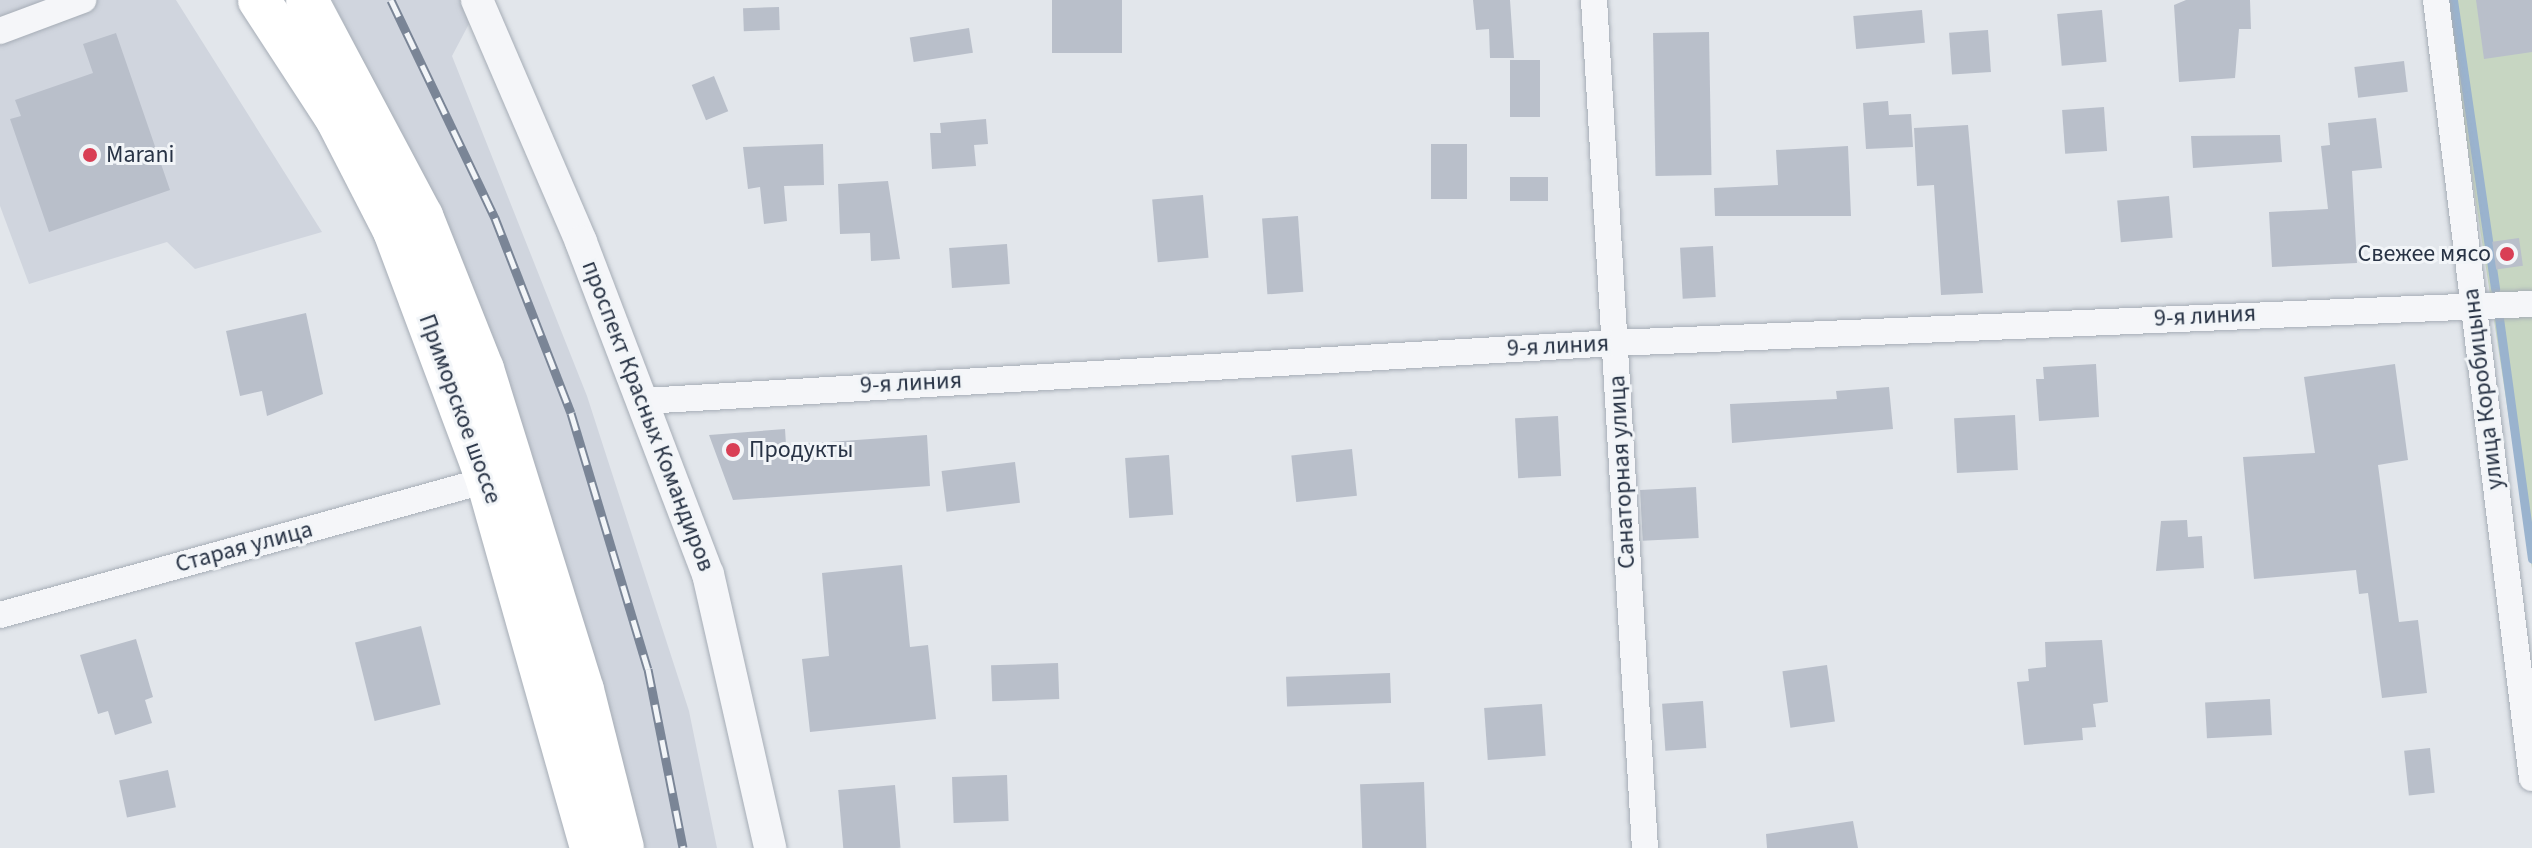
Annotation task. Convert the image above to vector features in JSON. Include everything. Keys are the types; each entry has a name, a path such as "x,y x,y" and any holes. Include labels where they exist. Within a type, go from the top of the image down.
{"highway":[{"name":"Приморское шоссе","path":"259,0 336,118 394,231 487,480 591,848"},
{"name":"Приморское шоссе","path":"307,0 422,216 483,369 579,676 623,848"}],"street":[{"path":"0,31 83,0"},
{"name":"проспект Красных Командиров","path":"477,0 644,401 723,620 770,848"},
{"name":"Санаторная улица","path":"1594,0 1645,848"},
{"name":"улица Коробицына","path":"2436,0 2473,303 2524,665 2532,778"},
{"name":"9-я линия","path":"644,401 1615,343 2473,303 2532,304"},
{"name":"Старая улица","path":"0,615 487,480"}],"shaded area":[{"path":"0,0 176,0 322,232 195,269 167,242 29,284 0,206"},
{"path":"332,0 460,0 471,20 452,56 587,396 689,711 717,848 642,848 384,103"}],"green space":[{"path":"2445,0 2532,0 2532,569"}],"building":[{"path":"1052,0 1122,0 1122,53 1052,53"},
{"path":"1473,0 1510,0 1514,58 1490,58 1489,29 1476,30"},
{"path":"2186,0 2250,0 2251,29 2239,29 2235,78 2179,82 2174,5"},
{"path":"2476,0 2532,0 2532,52 2484,59"},
{"path":"779,7 780,30 744,31 743,8"},
{"path":"1922,10 1925,43 1856,49 1853,16"},
{"path":"2102,10 2107,62 2062,66 2057,14"},
{"path":"969,28 973,53 914,62 910,37"},
{"path":"1988,30 1991,72 1952,75 1949,33"},
{"path":"1709,32 1711,175 1656,176 1653,33"},
{"name":"Marani","path":"116,33 170,190 49,232 10,119 21,116 15,100 93,73 83,44"},
{"path":"1510,60 1540,60 1540,117 1510,117"},
{"path":"2404,61 2408,92 2358,98 2354,67"},
{"path":"714,76 728,111 706,120 692,85"},
{"path":"1888,101 1889,115 1911,114 1913,147 1866,149 1863,103"},
{"path":"2104,107 2107,151 2065,154 2062,110"},
{"path":"2376,118 2382,168 2352,171 2357,263 2272,267 2269,212 2328,209 2321,146 2330,145 2328,123"},
{"path":"986,119 988,144 974,145 976,166 932,169 930,133 941,133 940,123"},
{"path":"1968,125 1983,293 1941,295 1934,185 1917,186 1914,128"},
{"path":"2280,135 2282,162 2193,168 2191,136"},
{"path":"823,144 824,185 784,186 787,221 764,224 760,187 748,189 743,147"},
{"path":"1431,144 1467,144 1467,199 1431,199"},
{"path":"1848,146 1851,216 1715,216 1714,188 1778,185 1776,150"},
{"path":"1510,177 1548,177 1548,201 1510,201"},
{"path":"888,181 900,259 871,261 870,233 840,234 838,184"},
{"path":"1203,195 1208,258 1158,262 1152,199"},
{"path":"2169,196 2173,238 2121,242 2117,201"},
{"path":"1298,216 1303,292 1267,294 1262,219"},
{"path":"2519,238 2523,266 2496,269 2492,242"},
{"path":"1007,244 1010,284 952,288 949,248"},
{"path":"1713,246 1716,297 1683,299 1680,248"},
{"path":"306,313 323,394 267,416 262,391 240,396 226,331"},
{"path":"2096,364 2099,417 2039,421 2036,379 2044,379 2043,367"},
{"path":"2395,364 2408,460 2378,465 2399,622 2418,620 2427,693 2382,698 2368,593 2359,594 2356,570 2254,579 2243,457 2315,453 2304,377"},
{"path":"1889,387 1893,429 1732,443 1730,404 1837,399 1836,391"},
{"path":"2015,415 2018,470 1957,473 1954,418"},
{"path":"1558,416 1561,476 1518,478 1515,418"},
{"path":"785,429 786,445 927,435 930,486 733,500 709,435"},
{"path":"1352,449 1357,496 1296,502 1291,455"},
{"path":"1169,455 1173,515 1129,518 1125,458"},
{"path":"1015,462 1020,503 947,512 942,471"},
{"path":"1696,487 1699,538 1643,541 1640,490"},
{"path":"2187,520 2188,537 2202,536 2204,568 2156,571 2161,521"},
{"path":"902,565 910,647 928,645 936,719 810,732 802,659 829,656 822,573"},
{"path":"421,626 441,705 375,721 355,642"},
{"path":"136,639 153,697 145,700 152,723 115,735 108,711 98,714 80,655"},
{"path":"2102,640 2108,702 2093,704 2096,727 2082,728 2083,740 2024,745 2017,682 2029,681 2028,669 2046,667 2045,642"},
{"path":"1058,663 1059,699 992,701 991,665"},
{"path":"1827,665 1835,721 1790,728 1782,671"},
{"path":"1390,673 1391,703 1287,707 1286,677"},
{"path":"2270,699 2272,735 2207,738 2205,702"},
{"path":"1703,701 1706,748 1665,751 1662,704"},
{"path":"1542,704 1546,756 1488,760 1484,708"},
{"path":"2430,748 2435,793 2409,795 2404,751"},
{"path":"168,770 176,807 127,818 119,780"},
{"path":"1007,775 1009,821 954,823 952,777"},
{"path":"1424,782 1426,848 1362,848 1360,784"},
{"path":"895,785 900,848 843,848 838,790"},
{"path":"1853,821 1858,848 1767,848 1766,834"}],"waterway":[{"path":"2453,0 2495,289"},
{"path":"2499,318 2532,559"}],"railway":[{"path":"391,0 495,218 571,413 648,669 683,848"}],"place":[{"name":"Marani","path":"90,155"},
{"name":"Свежее мясо","path":"2507,254"},
{"name":"Продукты","path":"733,450"}]}
